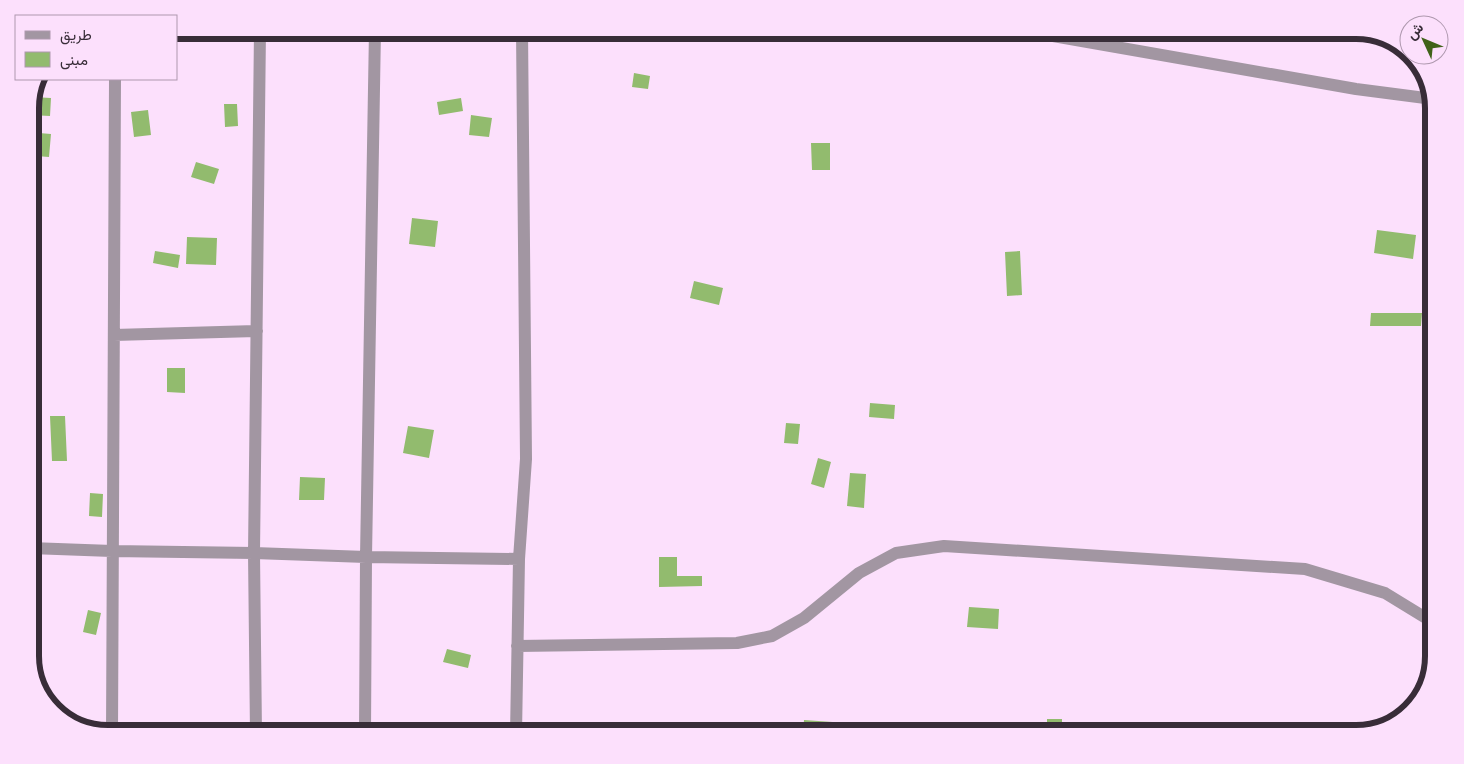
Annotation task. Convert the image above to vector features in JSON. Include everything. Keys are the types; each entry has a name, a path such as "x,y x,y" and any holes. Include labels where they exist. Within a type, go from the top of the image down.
{"street":[{"path":"256,725 254,553 260,39"},
{"path":"365,725 375,39"},
{"path":"516,725 518,559 526,459 524,39"},
{"path":"1070,39 1356,89 1424,98"},
{"path":"112,725 115,80"},
{"path":"114,335 257,331"},
{"path":"518,646 738,643 772,636 804,618 859,573 896,553 944,546 1305,569 1385,593 1425,617"},
{"path":"39,548 112,552 518,559"}],"building":[{"path":"634,73 650,76 648,89 632,87"},
{"path":"40,97 51,98 50,116 39,115"},
{"path":"461,98 463,111 439,115 437,102"},
{"path":"224,104 237,104 238,126 225,127"},
{"path":"148,110 151,135 134,137 131,112"},
{"path":"471,115 492,118 489,137 469,135"},
{"path":"39,133 51,134 49,157 39,156"},
{"path":"811,143 830,143 830,170 812,170"},
{"path":"196,162 219,169 214,184 191,177"},
{"path":"412,218 438,221 435,247 409,244"},
{"path":"1377,230 1416,235 1413,259 1374,253"},
{"path":"187,237 217,238 216,265 186,264"},
{"path":"155,251 180,255 178,268 153,263"},
{"path":"1020,251 1022,295 1007,296 1005,252"},
{"path":"694,281 723,288 719,305 690,298"},
{"path":"1371,313 1422,313 1421,326 1370,326"},
{"path":"167,368 185,368 185,393 167,392"},
{"path":"870,403 895,405 894,419 869,417"},
{"path":"50,416 65,416 67,461 52,461"},
{"path":"786,423 800,424 798,444 784,443"},
{"path":"408,426 434,430 429,458 403,453"},
{"path":"818,458 831,462 824,488 811,484"},
{"path":"850,473 866,474 864,508 847,506"},
{"path":"300,477 325,478 324,500 299,500"},
{"path":"90,493 103,494 102,517 89,516"},
{"path":"659,557 677,557 677,576 702,576 702,586 659,587"},
{"path":"969,607 999,609 998,629 967,627"},
{"path":"88,610 101,613 96,635 83,632"},
{"path":"447,649 471,655 468,668 443,662"},
{"path":"1047,719 1062,719 1062,725 1047,725"},
{"path":"804,720 847,723 847,725 804,725"}]}
